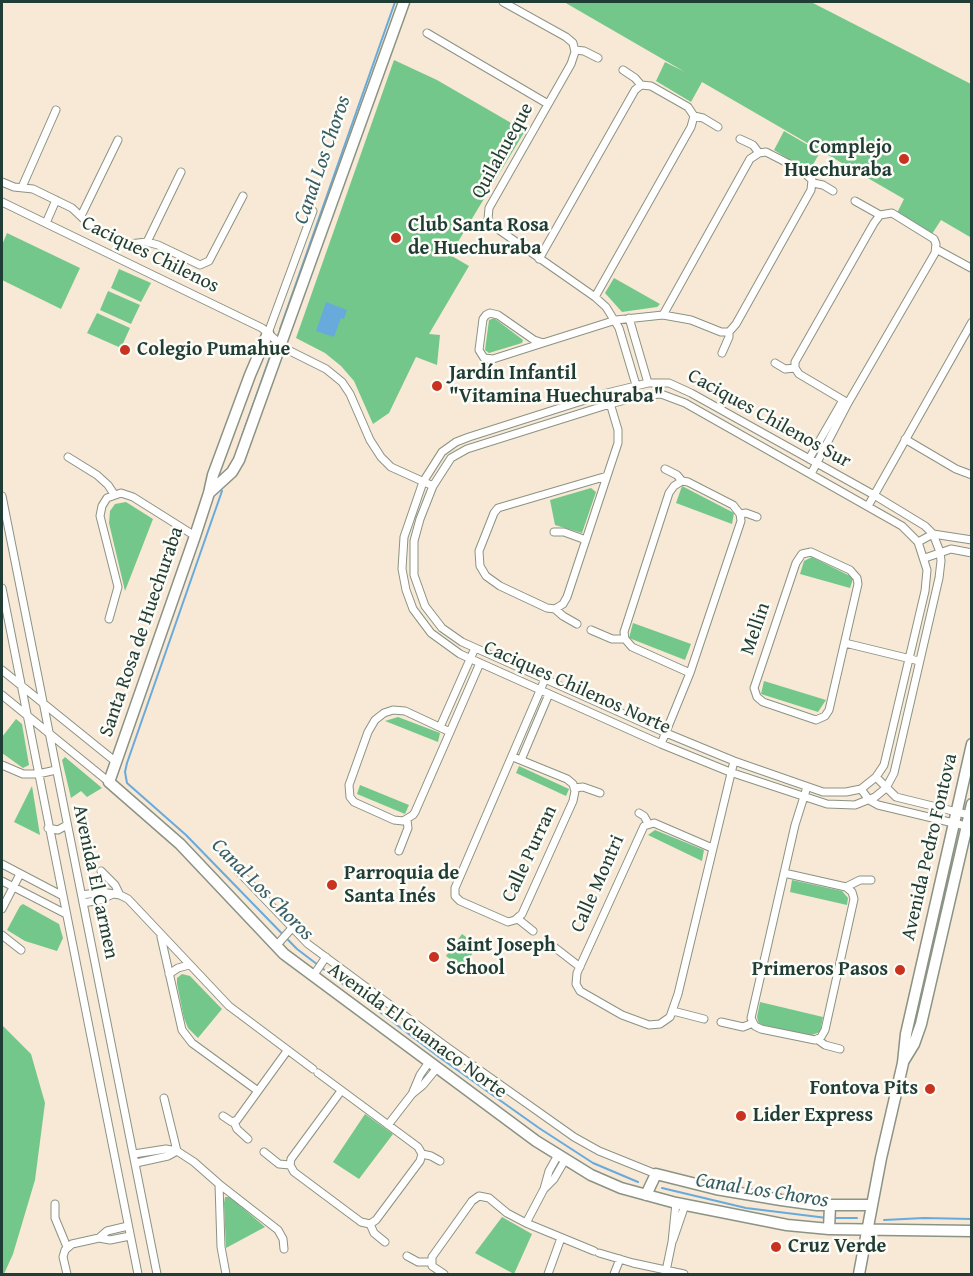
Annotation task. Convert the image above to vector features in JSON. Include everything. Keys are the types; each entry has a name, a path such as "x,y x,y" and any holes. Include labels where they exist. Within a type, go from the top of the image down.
{"street":[{"name":"Santa Rosa de Huechuraba","path":"209,493 232,472 239,460 404,2"},
{"path":"503,2 566,38 573,43 575,50 584,51 598,58"},
{"path":"427,33 548,104"},
{"name":"Quilahueque","path":"575,50 571,64 487,215 492,225 596,297 616,320"},
{"path":"623,70 635,78 641,86"},
{"path":"539,259 632,93 641,86 651,86 688,107 694,116 718,126"},
{"path":"22,187 56,110"},
{"path":"596,297 691,127 694,116"},
{"path":"740,139 753,146 759,153"},
{"path":"81,216 118,140"},
{"path":"663,315 748,162 759,153 770,153 801,170 810,177 813,183 809,195 736,324 729,332 722,353"},
{"path":"147,242 181,172"},
{"path":"2,182 33,189 56,200 72,208 92,227 129,244 147,242 158,244 195,264 207,264 243,196"},
{"path":"813,183 823,185 833,191"},
{"path":"46,223 56,200"},
{"path":"855,201 880,215"},
{"name":"Caciques Chilenos","path":"2,202 257,326 280,344 321,365 337,377 350,394 370,440 381,457 391,467 433,486"},
{"name":"Santa Rosa de Huechuraba","path":"109,782 195,536 209,493 211,479 313,211"},
{"path":"811,474 812,461 845,401 936,249 934,238 890,212 880,215 796,357 795,368 802,376 845,401"},
{"path":"936,249 971,268"},
{"path":"543,344 498,315 490,313 483,319 479,350 482,356 490,360 543,344 616,320 629,318 663,315 691,320 721,332 729,332"},
{"path":"629,318 648,383"},
{"path":"616,320 636,385"},
{"path":"868,506 972,322"},
{"path":"775,363 785,369 795,368"},
{"name":"Caciques Chilenos Sur","path":"423,482 438,457 456,442 607,393 648,383 669,383 684,389 874,495 925,526 933,534 972,540"},
{"path":"607,393 619,438 607,476 586,540 565,600 559,608 547,608 490,580 480,566 478,556 494,513 501,506 607,476"},
{"name":"Caciques Chilenos Sur","path":"433,486 447,463 461,451 610,404 649,395 671,396 907,529 918,542 925,558"},
{"path":"905,439 956,469 972,475"},
{"path":"223,448 227,460 233,462 239,460"},
{"path":"68,457 97,475 114,494"},
{"path":"661,744 690,673 740,525 740,514 733,505 682,481 677,475 665,469"},
{"path":"682,481 674,486 669,494 624,628 625,639 632,646 690,673"},
{"name":"Caciques Chilenos Norte","path":"423,482 406,526 401,558 406,590 418,618 439,640 470,659 661,744 803,798 819,803 855,805 869,800 886,788"},
{"name":"Caciques Chilenos Norte","path":"433,486 416,530 413,558 417,586 431,615 446,632 545,680 734,761 807,787 832,793 861,789"},
{"path":"109,619 118,587 100,516 107,498 121,493 133,497 195,536"},
{"name":"Avenida El Carmen","path":"2,496 157,1275"},
{"path":"740,514 746,513 757,517"},
{"path":"554,532 564,532 586,540"},
{"path":"886,788 894,773 939,578 940,552 933,534 918,542"},
{"path":"2,540 10,538"},
{"path":"966,826 887,808 869,800 861,789 876,777 885,761 927,584 925,558 951,549 972,553"},
{"name":"Mellin","path":"805,553 817,554 850,570 857,578 857,589 844,644 829,710 822,718 810,719 766,704 757,697 755,685 759,671 796,563 805,553"},
{"path":"401,558 413,558"},
{"name":"Avenida El Carmen","path":"2,588 138,1275"},
{"path":"555,609 562,616 577,624"},
{"path":"591,630 612,639 625,639"},
{"path":"844,644 919,661"},
{"path":"440,727 475,648"},
{"path":"450,732 405,711 393,710 384,713 375,720 368,732 349,785 349,795 354,802 394,820 407,820 415,812 450,732 480,663"},
{"path":"2,670 116,762"},
{"name":"Calle Purran","path":"513,757 567,779 574,788 573,801 523,912 518,919 508,922 460,902 454,892 545,680"},
{"name":"Avenida El Guanaco Norte","path":"2,694 180,844 278,944 433,1065 562,1158 606,1182 646,1195 787,1225 829,1218 871,1205"},
{"path":"521,760 549,694"},
{"name":"Avenida Pedro Fontova","path":"857,1273 903,1063 906,1034 972,744"},
{"path":"549,943 580,967 576,980 580,991 621,1015 649,1025 657,1025 668,1020 673,1011 734,761"},
{"path":"2,765 23,774 38,774 56,770"},
{"path":"876,777 898,798 956,812 970,810"},
{"path":"574,788 583,787 600,793"},
{"path":"807,787 784,873 752,1014 753,1023 761,1029 808,1040 818,1040 825,1045 840,1049"},
{"name":"Avenida Pedro Fontova","path":"903,1063 914,1044 921,1024 970,810"},
{"path":"639,813 648,823"},
{"path":"399,851 408,828 407,820"},
{"name":"Calle Montri","path":"580,967 640,831 648,823 654,823 712,848"},
{"path":"48,828 58,830 67,825"},
{"path":"2,864 63,896"},
{"name":"Avenida El Guanaco Norte","path":"237,870 290,931 325,959 574,1137 599,1151 656,1174 716,1189 781,1200 866,1229 972,1230"},
{"path":"101,871 115,885 116,895"},
{"path":"784,873 846,887 854,895 825,1030 818,1040"},
{"path":"2,909 20,874"},
{"path":"846,887 860,880 871,880"},
{"path":"2,881 66,914"},
{"path":"82,899 100,900 116,895 133,903 229,1006 418,1147 422,1154 420,1161 376,1220 370,1224 361,1222 294,1172 290,1165 291,1159 341,1091"},
{"path":"518,919 533,931"},
{"path":"278,944 290,931"},
{"path":"160,934 179,1024 185,1036 258,1091"},
{"path":"2,935 21,950"},
{"path":"315,973 325,959"},
{"path":"168,974 189,965"},
{"path":"673,1011 704,1019"},
{"path":"721,1022 743,1027 753,1023"},
{"path":"234,1122 287,1051"},
{"path":"388,1125 412,1094 423,1085 433,1065"},
{"path":"164,1098 177,1151"},
{"path":"223,1116 234,1122 237,1129 248,1139"},
{"path":"134,1154 166,1149 177,1151 194,1162 278,1230 284,1239 284,1249"},
{"path":"136,1163 165,1157 177,1151"},
{"path":"264,1152 279,1164 290,1165"},
{"path":"422,1154 440,1161"},
{"path":"526,1223 544,1189 554,1179 562,1158"},
{"path":"646,1195 656,1174"},
{"path":"219,1184 221,1246 226,1275"},
{"path":"444,1275 434,1269 431,1262 433,1254 472,1201 482,1196 489,1198 526,1223 596,1252 684,1275"},
{"path":"55,1204 55,1218 67,1247 63,1261 67,1275"},
{"path":"666,1271 680,1204"},
{"path":"370,1224 374,1233 385,1242"},
{"path":"99,1238 107,1232 128,1226"},
{"path":"67,1247 76,1242 130,1236"},
{"path":"548,1275 561,1238"},
{"path":"407,1256 418,1262 431,1262"},
{"path":"614,1275 620,1260"}],"green space":[{"name":"Complejo Huechuraba","path":"564,2 811,2 971,84 970,237 941,220 932,234 897,213 904,199 702,82 691,102 656,81 665,62 685,72"},
{"name":"Club Santa Rosa de Huechuraba","path":"394,60 437,80 525,131 450,255 469,266 429,334 440,335 437,365 416,357 389,413 373,424 354,381 341,366 325,353 296,338"},
{"path":"784,131 820,152 809,172 774,150"},
{"path":"7,233 80,268 61,309 2,280 2,245"},
{"path":"119,269 151,283 141,302 111,288"},
{"path":"614,278 660,304 657,307 622,312 605,293"},
{"path":"108,291 140,305 131,324 100,310"},
{"path":"97,313 130,328 121,348 87,333"},
{"path":"494,318 523,340 522,343 489,353 485,350 489,320"},
{"path":"682,486 734,513 732,524 676,503"},
{"path":"591,488 596,492 582,533 555,525 550,500"},
{"path":"126,502 153,519 125,591 109,523 110,511 115,504"},
{"path":"812,557 850,576 853,579 850,588 800,574 804,561"},
{"path":"633,623 691,644 685,660 629,638"},
{"path":"764,681 826,700 818,712 761,694"},
{"path":"398,717 440,733 438,742 385,721"},
{"path":"16,719 22,724 29,765 23,768 2,753 2,737"},
{"path":"65,757 102,788 87,797 81,791 71,798 62,760"},
{"path":"519,766 569,789 566,796 516,773"},
{"path":"360,785 409,805 405,814 357,794"},
{"path":"32,786 40,835 14,822"},
{"path":"655,830 704,850 702,861 648,835"},
{"path":"792,880 842,891 848,898 847,905 790,892"},
{"path":"23,904 59,924 63,938 57,951 25,941 7,930"},
{"path":"462,934 478,946 462,968 446,956"},
{"path":"182,974 190,976 222,1009 198,1038 188,1028 184,1018 177,984 177,978"},
{"path":"760,1002 823,1017 820,1032 809,1036 759,1024 757,1017"},
{"path":"2,1025 31,1054 45,1103 35,1180 13,1254 4,1274 2,1274"},
{"path":"365,1114 393,1134 359,1179 333,1162"},
{"path":"225,1197 230,1197 265,1227 226,1248 224,1203"},
{"path":"502,1217 532,1234 514,1274 475,1253"}],"water":[{"path":"326,302 347,310 344,319 341,318 334,337 316,331"}],"waterway":[{"name":"Canal Los Choros","path":"280,329 395,2"},
{"name":"Canal Los Choros","path":"242,436 271,354"},
{"name":"Canal Los Choros","path":"222,491 127,763 125,772 127,783 186,835 297,949 439,1057 539,1128 593,1163 638,1182"},
{"name":"Canal Los Choros","path":"662,1188 746,1208 827,1218"},
{"name":"Canal Los Choros","path":"833,1218 857,1218"},
{"name":"Canal Los Choros","path":"884,1220 972,1219"}],"place":[{"name":"Complejo Huechuraba","path":"904,159"},
{"name":"Club Santa Rosa de Huechuraba","path":"396,238"},
{"name":"Colegio Pumahue","path":"125,350"},
{"name":"Jardín Infantil \"Vitamina Huechuraba\"","path":"437,386"},
{"name":"Parroquia de Santa Inés","path":"332,885"},
{"name":"Saint Joseph School","path":"434,957"},
{"name":"Primeros Pasos","path":"900,970"},
{"name":"Fontova Pits","path":"930,1089"},
{"name":"Lider Express","path":"741,1116"},
{"name":"Cruz Verde","path":"776,1247"}]}
